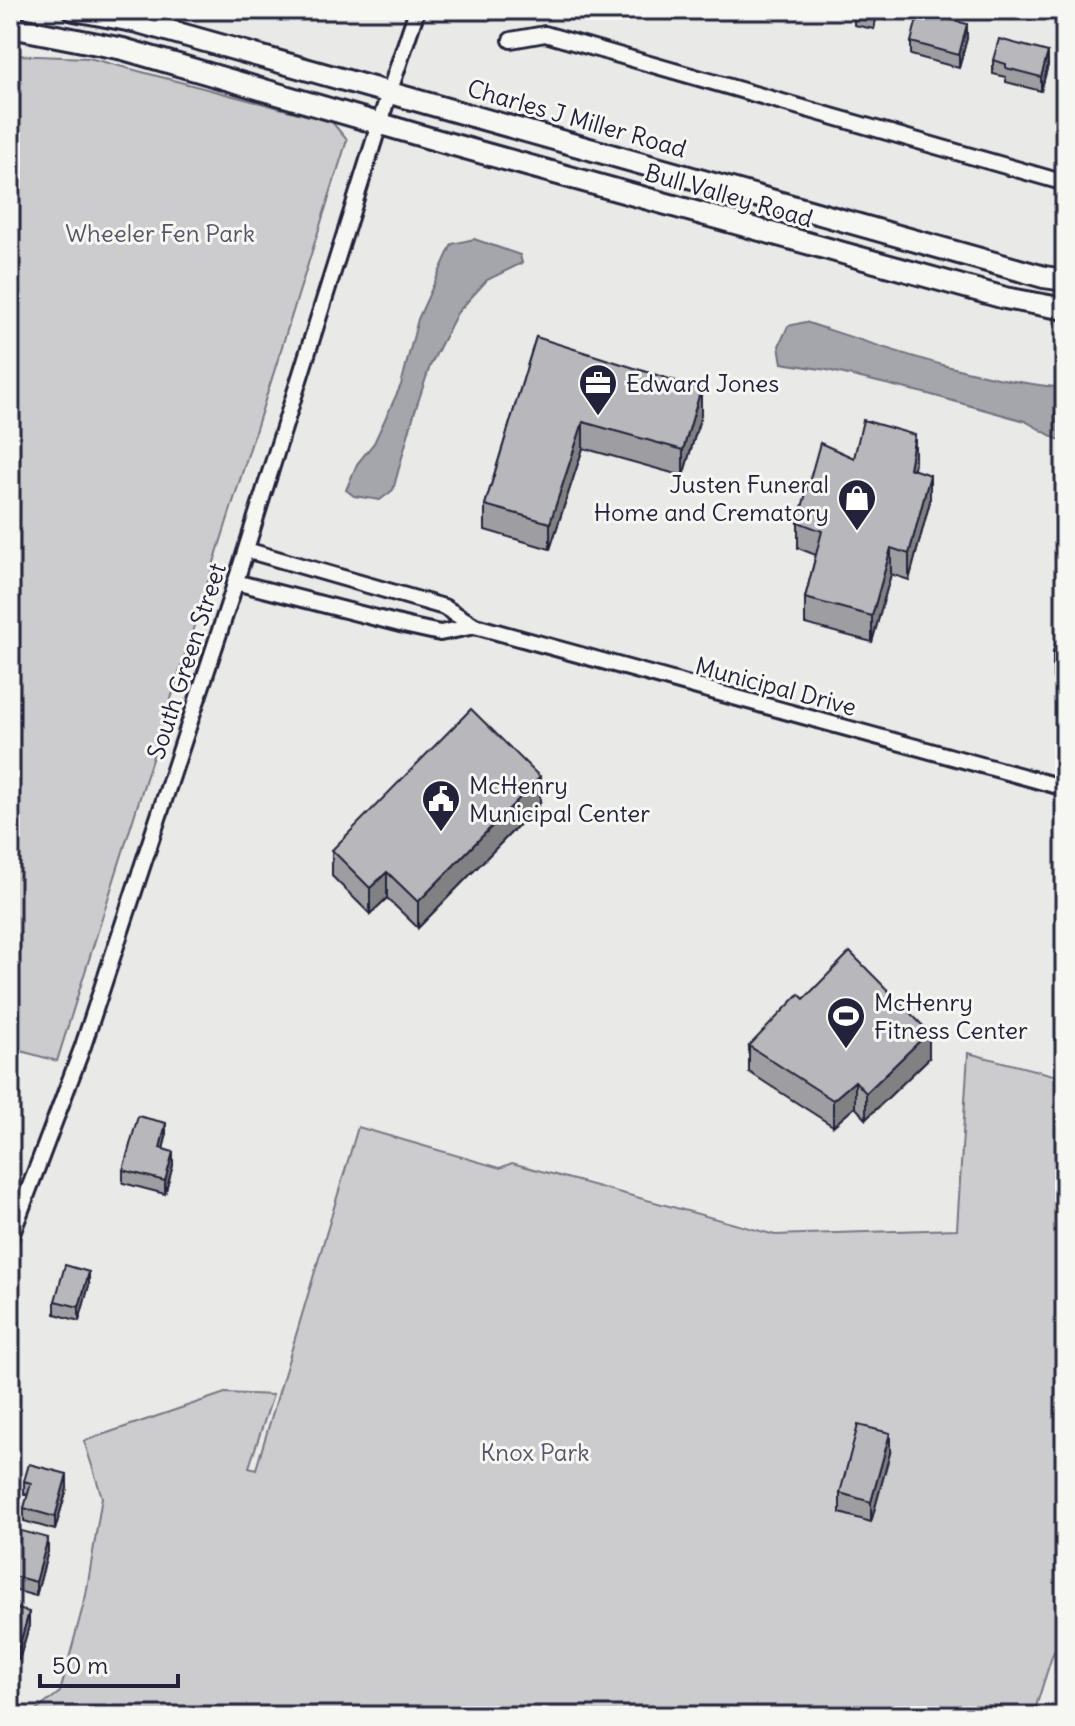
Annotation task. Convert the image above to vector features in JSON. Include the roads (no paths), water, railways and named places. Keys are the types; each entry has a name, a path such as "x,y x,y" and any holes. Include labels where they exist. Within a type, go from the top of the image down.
{"street":[{"name":"Charles J Miller Road","path":"74,10 140,16 389,93 1044,277 1065,280"},
{"name":"South Green Street","path":"10,1239 83,1046 246,550 417,10"},
{"path":"10,29 123,49 380,123"},
{"path":"511,40 545,34 1065,183"},
{"name":"Bull Valley Road","path":"380,123 1005,298 1065,309"},
{"name":"Municipal Drive","path":"246,550 444,607 475,626 1065,788"},
{"name":"Municipal Drive","path":"235,582 440,633 475,626"}],"place":[{"name":"Edward Jones","path":"598,417"},
{"name":"Justen Funeral Home and Crematory","path":"857,532"},
{"name":"McHenry Municipal Center","path":"441,833"},
{"name":"McHenry Fitness Center","path":"846,1050"}],"park label":[{"name":"Wheeler Fen Park","path":"160,233"},
{"name":"Knox Park","path":"535,1452"}]}
